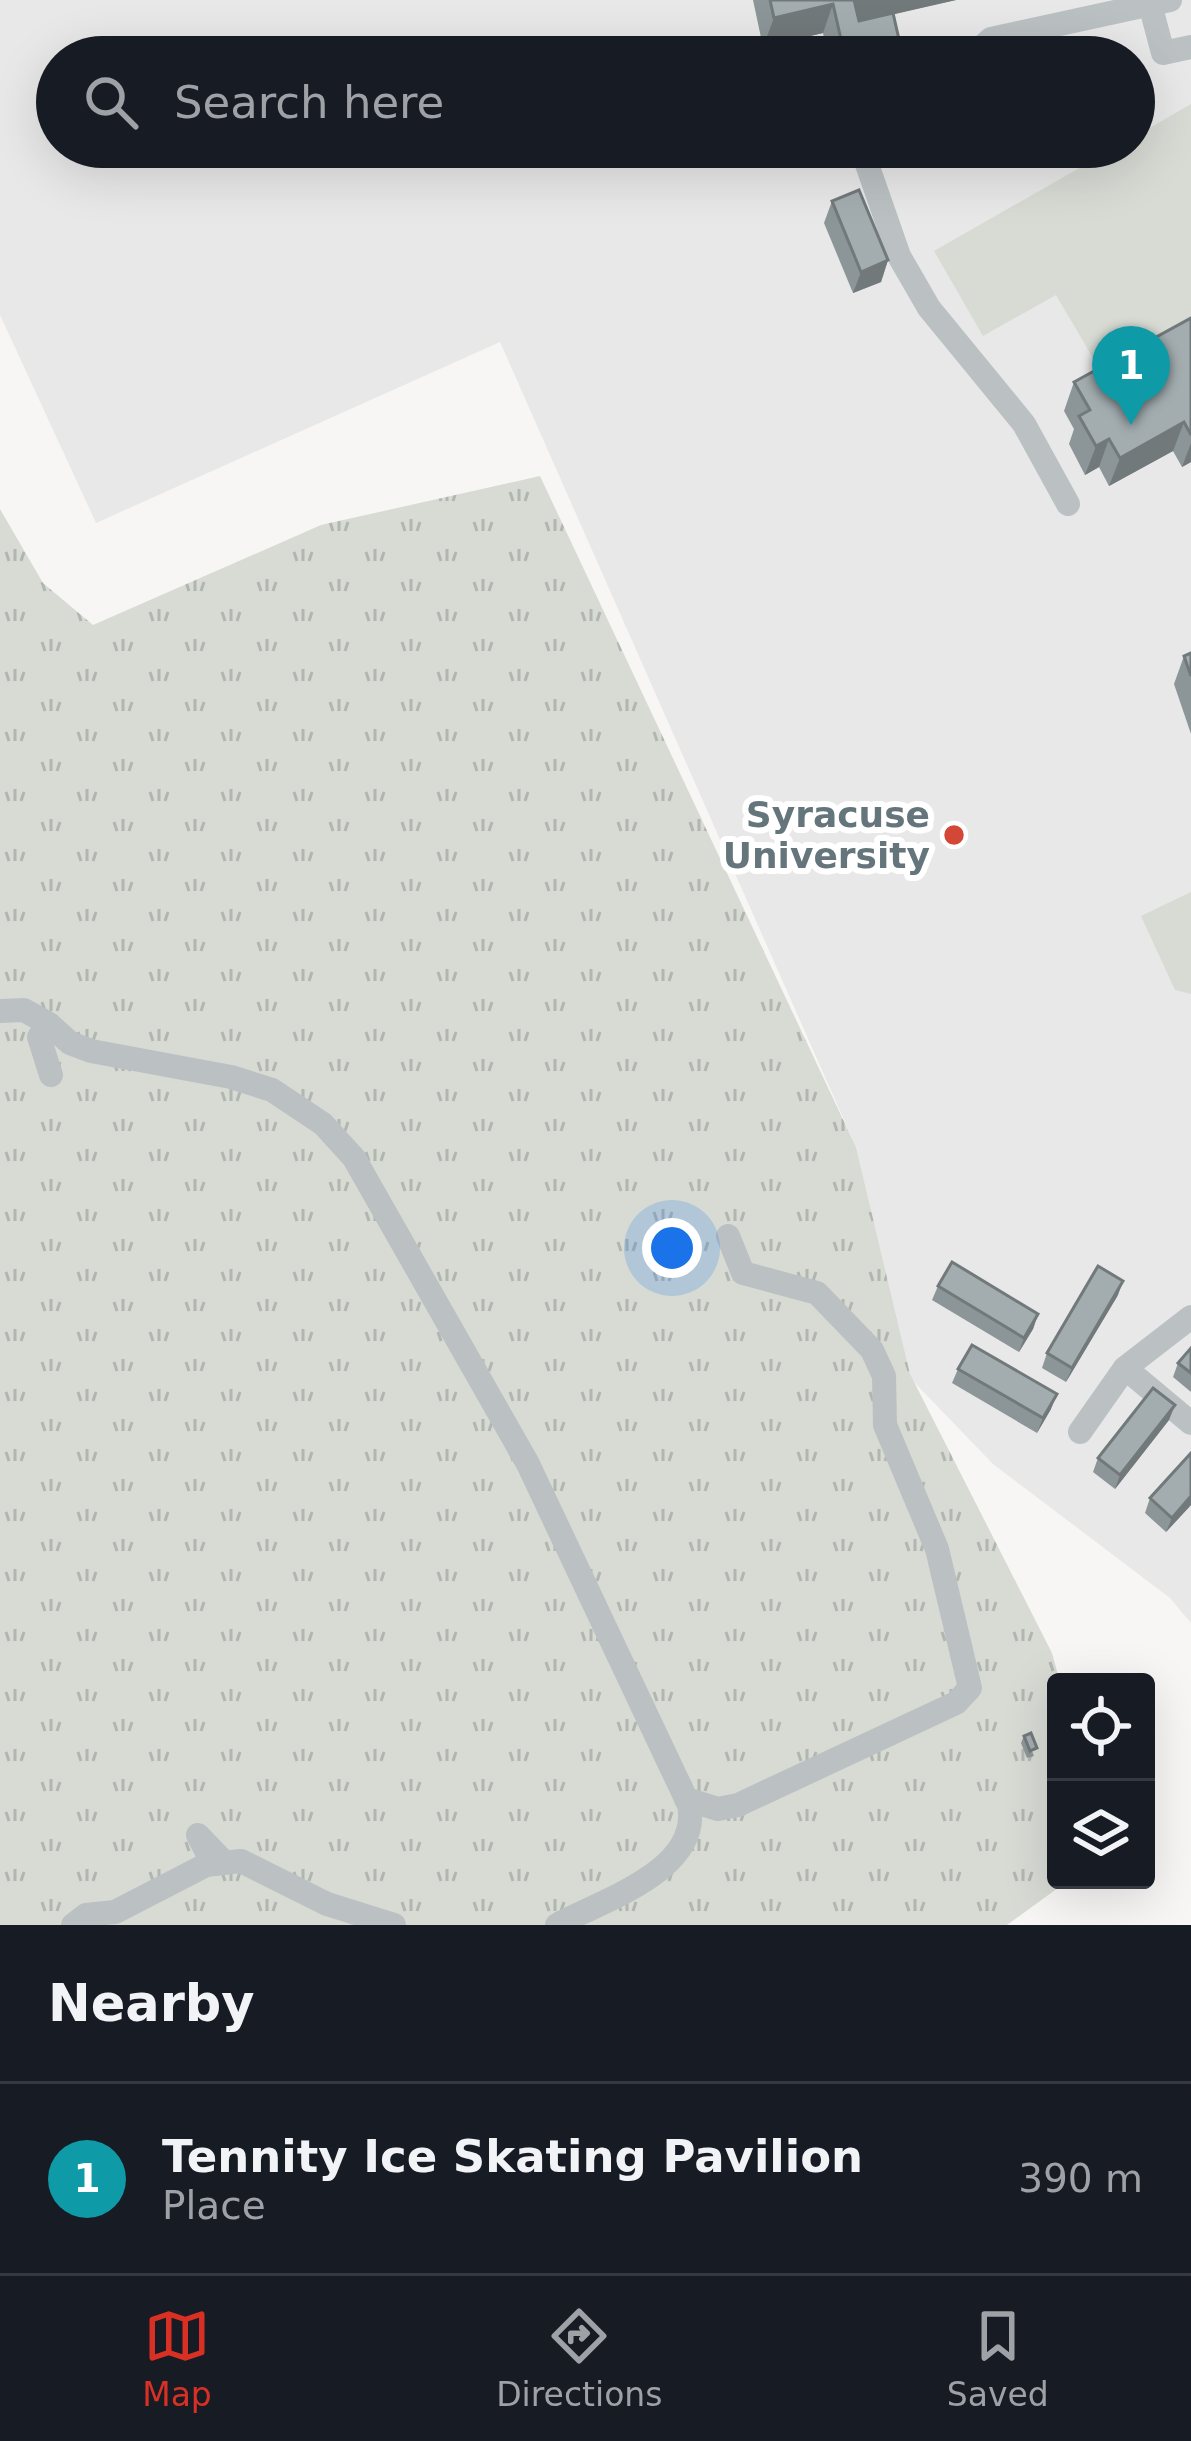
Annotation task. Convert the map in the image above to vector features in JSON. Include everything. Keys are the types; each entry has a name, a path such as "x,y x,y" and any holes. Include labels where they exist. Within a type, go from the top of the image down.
{"street":[{"path":"1005,36 1160,2 1163,53 1191,47"},
{"path":"870,168 877,204 919,291 1024,424 1068,504"},
{"path":"0,1011 24,1010 70,1043 91,1051 231,1077 272,1090 323,1124 344,1146 466,1347 686,1798 692,1825 675,1858 556,1925"},
{"path":"49,1024 39,1037 51,1075"},
{"path":"686,1798 718,1809 738,1805 956,1703 970,1688 937,1549 885,1425 884,1376 872,1350 817,1293 743,1274 728,1236"},
{"path":"1080,1432 1125,1369 1191,1317"},
{"path":"1125,1369 1191,1423"},
{"path":"73,1925 86,1916 115,1912 218,1863 242,1861 328,1904 394,1925"}],"shaded area":[{"name":"Syracuse University","path":"0,0 1191,0 1191,1623 1170,1598 993,1464 911,1379 856,1147 500,342 96,523 0,315"}],"green space":[{"path":"1191,104 1191,317 1100,370 1056,295 983,336 934,251 1079,168 1155,168 1155,125"},
{"path":"540,476 856,1147 910,1374 1052,1653 1058,1673 1047,1673 1047,1889 1057,1889 1007,1925 0,1925 0,509 43,583 93,625 321,525"},
{"path":"1191,892 1191,994 1175,990 1141,916"}],"building":[{"path":"770,0 854,0 859,21 893,13 898,36 840,36 833,4 774,18"},
{"path":"859,190 888,260 861,272 832,201"},
{"path":"1191,318 1191,435 1184,422 1120,458 1109,439 1096,446 1079,416 1090,410 1074,382"},
{"path":"952,1262 1038,1314 1024,1338 938,1286"},
{"path":"1098,1266 1123,1281 1072,1368 1047,1353"},
{"path":"972,1345 1057,1394 1043,1418 958,1369"},
{"path":"1191,1348 1191,1373 1178,1363"},
{"path":"1153,1388 1175,1405 1120,1475 1098,1458"},
{"path":"1191,1453 1191,1496 1172,1518 1150,1498"},
{"path":"1031,1733 1037,1748 1030,1751 1024,1736"}],"place":[{"name":"Tennity Ice Skating Pavilion","path":"1131,425"},
{"name":"Syracuse University","path":"954,835"}]}
